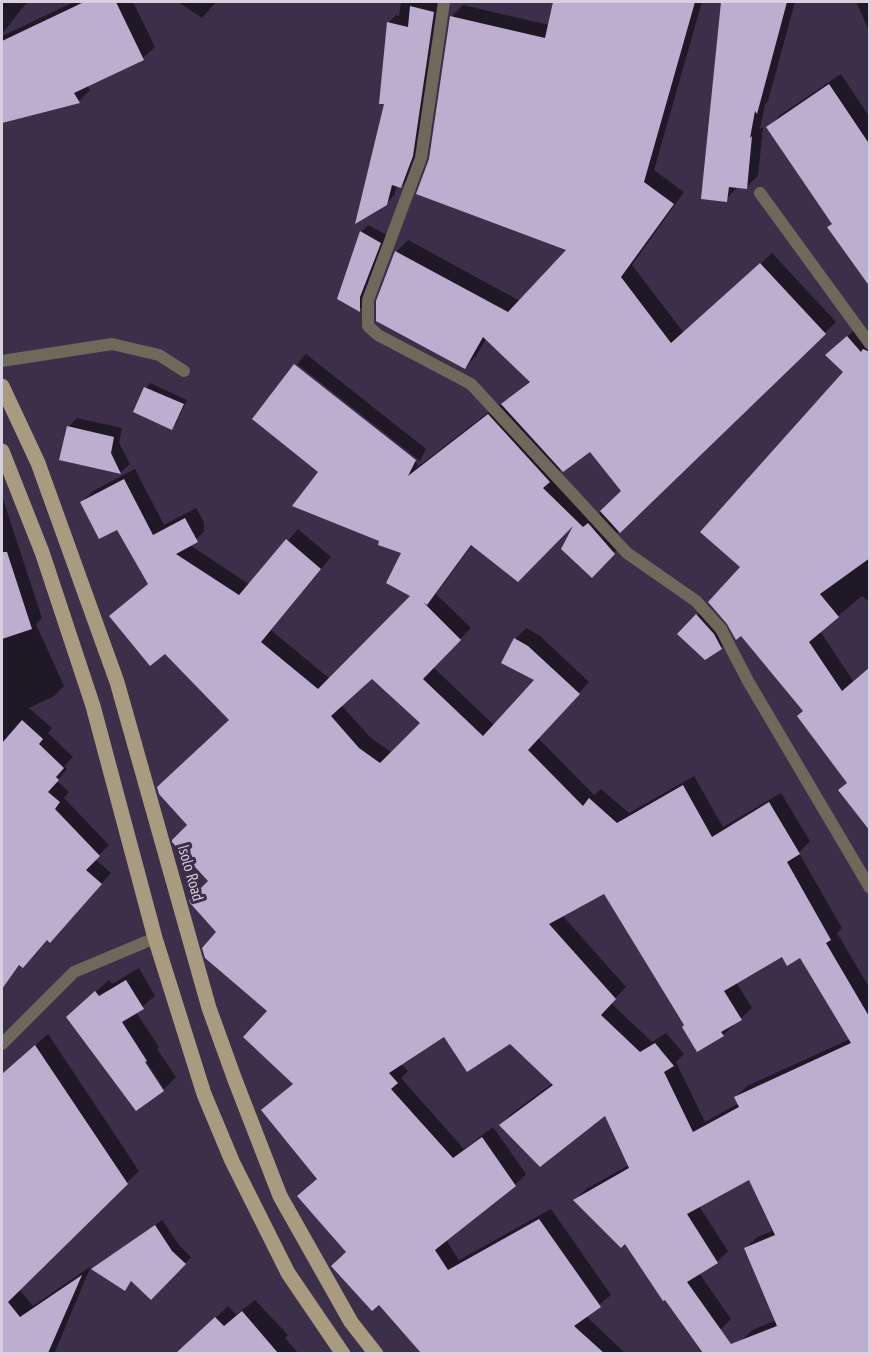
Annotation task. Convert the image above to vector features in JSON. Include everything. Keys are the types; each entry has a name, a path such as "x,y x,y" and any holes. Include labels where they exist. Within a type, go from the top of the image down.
{"main road":[{"name":"Isolo Road","path":"2,386 38,463 117,682 208,1008 239,1090 280,1196 351,1322 376,1353"},
{"path":"2,450 42,552 93,706 155,938 204,1094 232,1161 288,1273 343,1353"}],"street":[{"path":"444,2 421,158 368,300 368,326 378,335 471,384 627,553 696,601 721,629 748,681 870,888"},
{"path":"760,193 870,344"},
{"path":"2,361 112,344 159,354 184,371"},
{"path":"2,1044 74,972 155,938"}],"building":[{"path":"84,2 116,2 144,60 74,93 80,103 2,123 2,41"},
{"path":"553,2 695,2 644,182 674,204 621,277 671,343 760,263 826,334 620,533 600,511 621,491 590,452 563,472 501,404 530,382 483,337 465,369 376,321 376,301 395,251 508,312 566,250 416,194 429,159 450,16 545,38"},
{"path":"721,2 787,2 757,114 755,111 750,138 752,136 747,189 729,187 727,202 701,199"},
{"path":"410,6 434,12 413,156 401,188 392,185 387,205 355,224 384,104 379,104 387,22 408,27"},
{"path":"829,84 870,145 870,287 827,227 832,224 766,127"},
{"path":"360,231 381,243 360,297 360,312 337,299"},
{"path":"847,336 861,352 863,349 870,352 870,558 820,594 839,617 809,642 842,691 870,667 870,831 838,790 847,783 797,716 803,711 741,636 736,640 727,624 708,602 740,567 700,532 843,372 825,355"},
{"path":"294,364 416,460 408,476 488,414 550,482 543,488 583,527 588,523 615,554 592,578 561,549 573,526 518,582 471,545 427,605 423,602 461,640 423,679 483,736 534,680 501,663 514,638 528,646 580,694 528,750 583,806 589,798 617,823 683,785 712,837 769,802 800,854 787,862 831,940 826,943 870,1018 870,1353 703,1353 665,1300 663,1301 625,1244 621,1248 573,1200 629,1168 605,1116 540,1167 499,1125 553,1085 510,1044 467,1072 444,1037 389,1073 398,1083 391,1089 453,1158 482,1137 516,1186 435,1250 448,1270 539,1219 601,1307 574,1326 604,1353 421,1353 379,1305 372,1311 331,1266 346,1252 297,1196 317,1179 261,1110 293,1084 243,1037 267,1011 205,958 202,948 216,932 189,900 208,881 172,842 187,825 159,794 157,787 229,720 165,654 150,666 109,616 148,584 117,530 99,539 80,502 124,479 153,535 185,518 198,542 176,554 239,595 286,539 321,569 261,642 318,689 410,596 386,583 401,553 378,545 379,541 292,506 318,472 252,419","holes":["372,679 420,723 380,763 359,748 331,716","604,894 684,1025 682,1027 697,1052 724,1036 721,1032 742,1020 724,991 782,957 787,966 800,958 851,1043 734,1097 739,1107 693,1132 664,1072 674,1066 655,1043 640,1052 601,1015 616,999 549,924","749,1180 775,1235 744,1248 777,1326 731,1344 687,1282 718,1263 687,1214"]},
{"path":"144,387 184,404 172,430 133,412"},
{"path":"67,426 114,437 111,453 121,474 59,460"},
{"path":"2,552 7,552 32,629 2,639"},
{"path":"696,614 714,634 722,649 705,660 677,634"},
{"path":"22,720 43,739 39,744 64,768 56,777 59,780 48,792 60,802 55,809 100,856 86,870 102,884 50,943 47,940 23,968 19,965 2,989 2,743"},
{"path":"126,980 144,1009 122,1022 164,1091 136,1111 66,1017 95,991 99,996"},
{"path":"35,1045 128,1184 8,1302 20,1317 82,1275 48,1353 2,1353 2,1074"},
{"path":"155,1225 172,1251 186,1264 151,1300 131,1281 125,1291 91,1269"},
{"path":"242,1311 278,1353 176,1353 215,1317 224,1326"}]}
